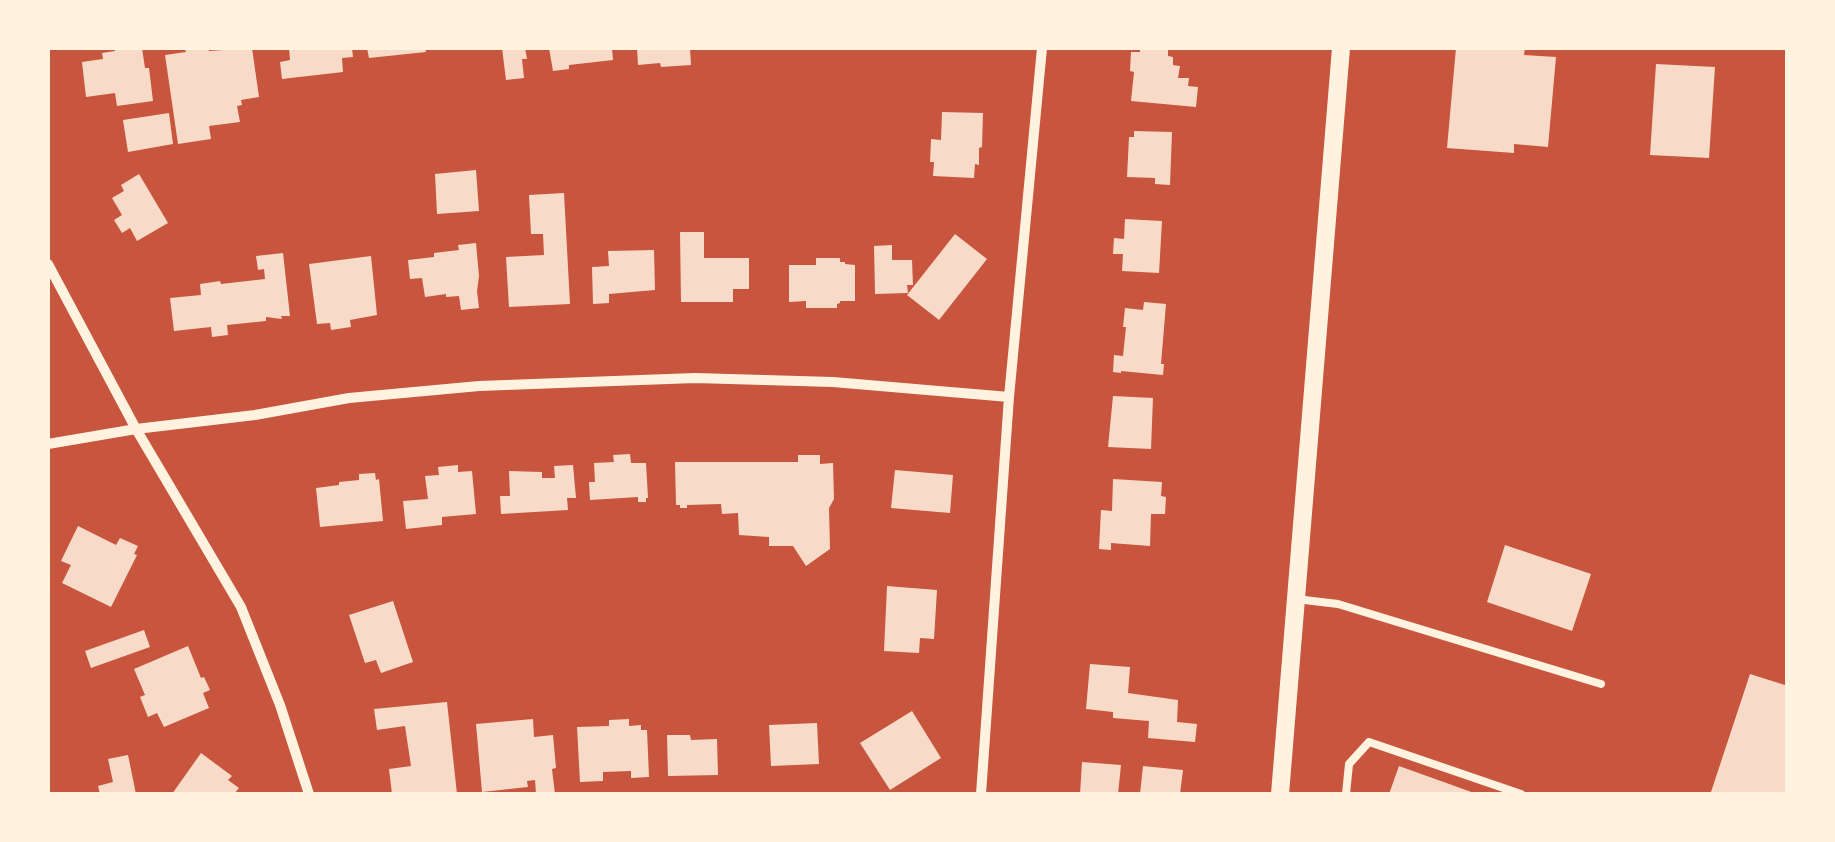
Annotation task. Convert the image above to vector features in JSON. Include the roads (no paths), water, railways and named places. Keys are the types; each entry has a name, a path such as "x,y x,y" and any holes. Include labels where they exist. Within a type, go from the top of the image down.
{"street":[{"path":"981,794 1009,397 1042,48"},
{"path":"1280,794 1341,48"},
{"path":"48,264 136,429 241,607 280,705 309,794"},
{"path":"48,444 136,429 256,416 348,398 479,386 695,378 833,382 1009,397"}],"lane":[{"path":"1296,599 1338,604 1601,684"},
{"path":"1346,794 1349,764 1369,742 1521,794"}]}
